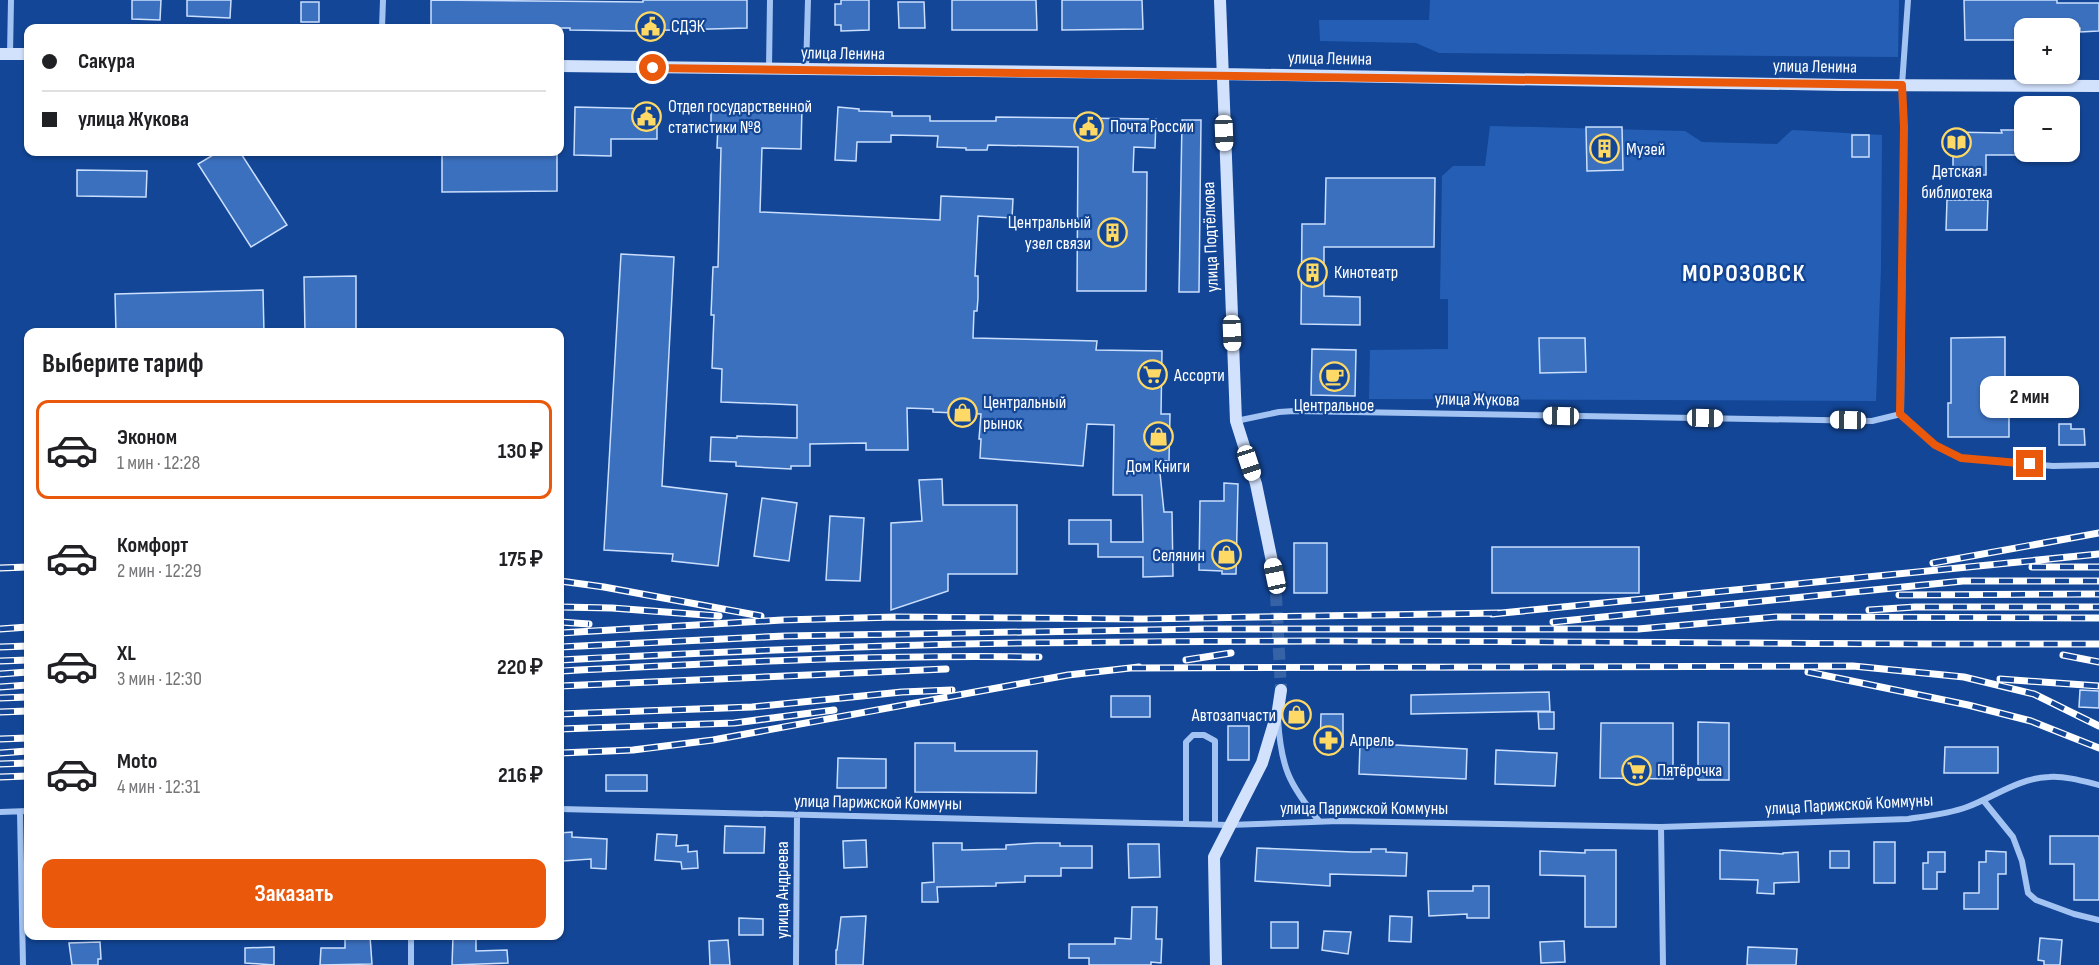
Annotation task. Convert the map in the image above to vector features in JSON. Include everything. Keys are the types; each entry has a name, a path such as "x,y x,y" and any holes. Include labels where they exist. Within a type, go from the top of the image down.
{"main road":[{"name":"улица Подтёлкова","path":"1220,0 1236,421 1256,484 1275,576"},
{"path":"5,54 24,54"},
{"name":"улица Ленина","path":"564,66 2099,86"},
{"path":"1216,965 1214,857 1262,764 1278,711 1281,690"}],"street":[{"path":"5,54 11,0"},
{"path":"382,24 383,0"},
{"path":"769,70 770,0"},
{"path":"806,70 808,0"},
{"path":"1908,0 1902,85 1904,127 1900,414 1935,445 1961,458 2053,466 2099,465"},
{"name":"улица Жукова","path":"1236,421 1293,411 1872,421 1900,414"},
{"path":"1278,711 1281,751 1290,779 1296,794 1319,822"},
{"path":"1186,824 1186,742 1193,735 1204,735 1215,741 1215,824"},
{"name":"улица Парижской Коммуны","path":"564,809 1229,825 1319,822 1661,827 1908,819 1966,807 2026,781 2049,777 2074,778 2099,785"},
{"path":"1983,800 2013,837 2022,861 2028,893 2036,900 2074,914 2099,920"},
{"path":"0,812 24,812"},
{"path":"20,812 23,965"},
{"name":"улица Андреева","path":"796,965 797,815"},
{"path":"1661,827 1663,965"},
{"path":"411,940 411,965"}],"shaded area":[{"path":"1430,0 1899,0 1898,57 1439,53 1416,43 1320,41 1319,20 1429,20"},
{"path":"1490,126 1685,131 1702,142 1777,144 1792,130 1882,135 1881,268 1876,401 1369,399 1370,350 1448,349 1448,299 1440,299 1442,176 1453,166 1485,166"}],"building":[{"path":"132,0 161,0 160,20 132,19"},
{"path":"187,0 231,0 230,18 187,16"},
{"path":"431,0 643,2 643,0 747,0 747,28 635,31 570,30 570,28 564,28 564,24 431,24"},
{"path":"841,0 869,0 869,30 841,31 841,25 835,25 835,4 841,4"},
{"path":"952,0 1036,0 1037,30 952,30"},
{"path":"1062,0 1142,0 1143,29 1062,30"},
{"path":"1964,0 2057,0 2057,3 2099,3 2099,31 2080,32 2080,18 2014,18 2014,40 1965,40"},
{"path":"301,2 319,2 319,22 301,22"},
{"path":"898,2 924,2 925,28 899,28"},
{"name":"Центральный рынок","path":"711,106 802,107 801,149 762,148 760,212 940,220 941,196 1013,199 1012,218 978,216 975,276 978,276 978,298 977,311 974,311 973,338 1097,341 1096,350 1162,351 1161,414 1170,414 1169,461 1165,461 1165,473 1160,473 1164,512 1172,512 1173,576 1143,577 1143,557 1098,557 1098,544 1069,544 1069,520 1111,520 1111,542 1143,542 1142,495 1113,495 1114,425 1087,424 1083,466 980,458 981,414 933,412 933,409 907,408 908,450 866,450 866,443 810,444 810,466 791,466 791,469 736,466 736,462 710,461 711,437 797,438 797,405 721,402 722,369 712,368 714,315 711,315 713,267 718,267 721,148 717,148 718,125 711,125"},
{"path":"575,107 657,109 657,139 611,139 611,156 574,155"},
{"path":"838,107 859,109 859,111 892,112 892,116 930,116 930,121 996,121 996,117 1156,119 1155,148 1134,147 1133,172 1147,172 1146,291 1077,291 1078,147 988,145 987,150 966,150 966,148 937,147 938,136 891,135 891,142 857,142 856,161 835,160"},
{"path":"1182,120 1201,120 1199,292 1179,292"},
{"name":"Музей","path":"1586,127 1622,127 1623,170 1587,171"},
{"name":"Детская библиотека","path":"2001,130 2014,130 2014,155 1986,155 1986,175 1953,174 1953,132 2002,133"},
{"path":"1852,135 1869,135 1869,157 1852,157"},
{"path":"211,156 243,156 287,225 251,247 198,164"},
{"path":"442,156 557,156 557,191 442,192"},
{"path":"77,170 147,171 146,197 77,196"},
{"name":"Кинотеатр","path":"1326,178 1435,178 1434,247 1324,247 1324,296 1360,297 1360,325 1301,324 1302,224 1325,224"},
{"path":"1947,200 1988,200 1987,230 1946,230"},
{"path":"621,254 674,257 662,486 727,494 718,566 672,561 673,554 604,550"},
{"path":"356,276 356,328 305,328 304,277"},
{"path":"263,290 264,328 116,328 115,294"},
{"path":"2005,337 2005,403 2009,403 2009,437 1948,437 1948,403 1951,403 1951,338"},
{"path":"1539,338 1585,338 1586,372 1540,373"},
{"name":"Центральное","path":"1312,349 1356,350 1355,396 1311,395"},
{"path":"2059,424 2071,424 2071,429 2084,429 2085,445 2059,445"},
{"path":"942,479 943,505 1017,505 1017,574 948,574 948,591 891,610 891,523 922,521 919,480"},
{"path":"1224,483 1238,484 1236,574 1199,570 1200,501 1224,501"},
{"path":"762,498 797,503 789,561 754,556"},
{"path":"830,516 864,518 860,581 826,580"},
{"path":"1294,543 1327,543 1327,593 1294,593"},
{"path":"1492,547 1639,547 1639,593 1492,593"},
{"path":"2080,690 2099,691 2099,708 2079,707"},
{"path":"1549,692 1550,711 1411,714 1411,695"},
{"path":"1111,696 1150,696 1150,717 1111,717"},
{"path":"1538,712 1554,712 1554,729 1539,729"},
{"path":"1321,714 1343,714 1343,747 1320,747"},
{"path":"1698,722 1729,723 1729,780 1698,780"},
{"path":"1601,723 1673,723 1673,779 1600,778"},
{"path":"1228,726 1249,726 1249,760 1228,760"},
{"path":"915,743 955,743 955,751 1037,751 1036,793 915,792"},
{"path":"1360,743 1467,749 1466,779 1359,774"},
{"path":"1945,747 1998,747 1998,773 1944,773"},
{"path":"1496,750 1557,753 1555,786 1495,784"},
{"path":"838,758 886,759 886,788 837,788"},
{"path":"606,775 647,775 647,791 606,791"},
{"path":"725,826 765,827 764,853 724,853"},
{"path":"572,832 572,837 607,839 606,869 591,868 591,859 564,861 564,833"},
{"path":"657,834 677,835 676,846 688,845 688,852 697,851 698,868 682,869 681,862 655,860"},
{"path":"2050,836 2099,836 2099,900 2074,900 2074,864 2050,864"},
{"path":"866,840 867,867 844,868 843,841"},
{"path":"1874,842 1895,842 1895,883 1874,883"},
{"path":"933,843 962,843 962,850 1006,849 1006,845 1037,843 1092,846 1092,868 1061,868 1061,876 1025,876 1025,882 996,883 996,886 937,887 938,902 922,902 922,883 934,882"},
{"path":"1128,844 1159,844 1160,877 1129,878"},
{"path":"1257,848 1353,852 1386,849 1386,852 1407,853 1406,876 1330,874 1330,886 1255,881"},
{"path":"1585,850 1616,850 1616,927 1585,927 1585,876 1540,875 1540,851 1585,853"},
{"path":"1720,850 1783,854 1798,852 1799,882 1774,883 1774,894 1757,893 1758,880 1720,879"},
{"path":"1830,851 1849,851 1849,868 1830,868"},
{"path":"1986,851 2006,852 2006,874 1998,874 1998,909 1964,909 1964,893 1979,893 1979,862 1986,862"},
{"path":"1928,852 1945,852 1945,872 1937,872 1937,889 1923,889 1923,863 1928,863"},
{"path":"1473,886 1489,886 1489,918 1467,918 1467,914 1429,916 1428,891 1473,891"},
{"path":"1132,907 1157,907 1156,939 1162,939 1161,963 1089,965 1089,958 1069,958 1069,944 1115,944 1115,938 1131,939"},
{"path":"866,916 863,965 836,965 841,917"},
{"path":"1390,916 1412,917 1411,942 1389,941"},
{"path":"739,918 763,919 763,935 739,935"},
{"path":"1271,922 1298,922 1298,948 1271,948"},
{"path":"1324,931 1351,932 1348,954 1322,950"},
{"path":"2040,938 2062,940 2060,965 2044,965 2044,961 2038,960"},
{"path":"345,940 370,940 372,964 320,965 321,948 345,948"},
{"path":"453,940 476,940 476,951 507,950 508,963 452,965"},
{"path":"728,940 730,965 710,965 709,941"},
{"path":"1564,941 1565,962 1541,963 1540,942"},
{"path":"100,942 101,959 98,959 98,965 72,965 69,943"},
{"path":"274,947 274,965 245,963 245,948"},
{"path":"1748,947 1797,949 1796,965 1747,965"}],"tunnel":[{"path":"1275,576 1281,690"}],"railway":[{"path":"1933,563 2099,533"},
{"path":"1492,614 2099,554"},
{"path":"0,568 24,567"},
{"path":"2032,567 2099,567"},
{"path":"1553,622 1963,581 2099,581"},
{"path":"564,582 761,616"},
{"path":"1899,595 2099,594"},
{"path":"564,607 612,608 719,616"},
{"path":"1869,610 1915,607 2099,607"},
{"path":"564,633 782,620 896,617 1142,619 1499,613"},
{"path":"564,647 785,636 1205,629 1638,629 1776,617 2099,618"},
{"path":"564,622 589,624"},
{"path":"0,629 24,627"},
{"path":"564,660 861,647 1104,642 2099,644"},
{"path":"0,647 24,646"},
{"path":"1186,660 1231,653"},
{"path":"2063,655 2099,662"},
{"path":"564,671 859,658 1039,657"},
{"path":"0,661 24,660"},
{"path":"1132,668 1853,666 1964,677 2034,694 2099,726"},
{"path":"564,753 633,750 713,740 1068,675 1139,667"},
{"path":"564,686 946,669"},
{"path":"0,674 24,672"},
{"path":"1808,672 1968,705 2031,721 2099,748"},
{"path":"2000,679 2099,686"},
{"path":"0,687 24,685"},
{"path":"564,714 752,707 902,692 952,690"},
{"path":"0,698 24,697"},
{"path":"564,729 734,723 834,710"},
{"path":"0,712 24,711"},
{"path":"0,739 24,738"},
{"path":"0,753 24,751"},
{"path":"0,764 24,763"},
{"path":"0,777 24,776"}],"place":[{"name":"СДЭК","path":"650,26"},
{"name":"Отдел государственной статистики №8","path":"647,116"},
{"name":"Почта России","path":"1089,126"},
{"name":"Детская библиотека","path":"1957,142"},
{"name":"Музей","path":"1605,149"},
{"name":"Центральный узел связи","path":"1112,232"},
{"name":"Кинотеатр","path":"1313,272"},
{"name":"Ассорти","path":"1153,375"},
{"name":"Центральное","path":"1334,376"},
{"name":"Центральный рынок","path":"962,412"},
{"name":"Дом Книги","path":"1158,437"},
{"name":"Селянин","path":"1226,555"},
{"name":"Автозапчасти","path":"1297,715"},
{"name":"Апрель","path":"1329,740"},
{"name":"Пятёрочка","path":"1636,770"}],"district":[{"name":"МОРОЗОВСК","path":"1744,273"}],"route":[{"path":"653,68 1902,85 1904,127 1900,414 1935,445 1961,458 2030,464"}]}
